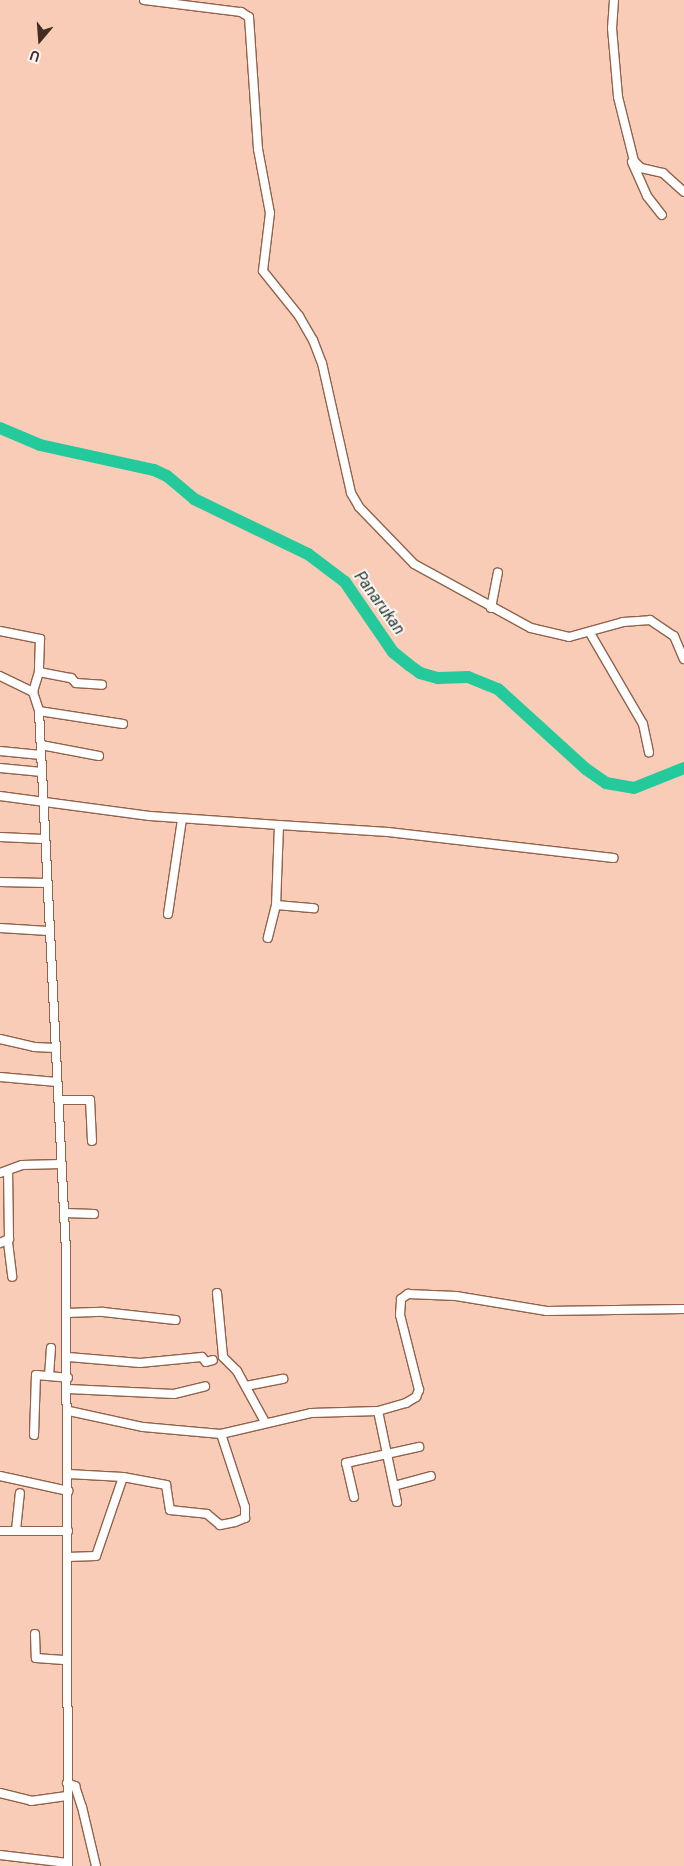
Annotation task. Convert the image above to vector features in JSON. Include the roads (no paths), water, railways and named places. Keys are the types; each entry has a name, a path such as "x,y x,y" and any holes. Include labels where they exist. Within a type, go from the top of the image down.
{"street":[{"path":"144,0 248,16 260,164 270,213 263,271 299,316 318,352 353,497 414,564 491,608 547,634 569,637 590,633 623,622 650,620 674,636 684,659"},
{"path":"614,0 612,28 618,97 634,161 632,163 647,196 662,215"},
{"path":"634,161 641,168 663,173 684,192"},
{"path":"491,608 498,572"},
{"path":"0,630 40,639 39,672 34,692 40,711 48,931 65,1213 69,1411 67,1557 68,1865 0,1854"},
{"path":"590,633 643,724 649,752"},
{"path":"39,672 71,678 76,683 102,685"},
{"path":"0,676 34,692"},
{"path":"40,711 123,724"},
{"path":"41,746 99,756"},
{"path":"0,751 42,754"},
{"path":"0,768 42,772"},
{"path":"0,796 182,819 388,832 614,858"},
{"path":"168,914 182,819"},
{"path":"268,938 276,904 279,824"},
{"path":"0,837 44,839"},
{"path":"0,882 46,883"},
{"path":"276,904 314,908"},
{"path":"0,928 48,931"},
{"path":"0,1039 55,1048"},
{"path":"0,1077 57,1082"},
{"path":"59,1100 90,1100 92,1141"},
{"path":"0,1173 22,1165 62,1164"},
{"path":"8,1171 4,1242 12,1278"},
{"path":"65,1213 94,1214"},
{"path":"217,1293 222,1357 232,1364 265,1422"},
{"path":"69,1411 143,1427 221,1434 265,1422 311,1413 378,1411 412,1400 419,1390 400,1315 401,1299 408,1294 456,1296 547,1311 684,1309"},
{"path":"66,1313 103,1312 176,1320"},
{"path":"49,1376 51,1348"},
{"path":"68,1357 140,1363 201,1357 206,1362 214,1360"},
{"path":"34,1435 36,1375 68,1378"},
{"path":"246,1386 283,1379"},
{"path":"68,1389 174,1394 205,1386"},
{"path":"378,1411 397,1502"},
{"path":"68,1474 124,1477 168,1486 167,1507 172,1511 207,1514 220,1525 242,1521 245,1507 221,1434"},
{"path":"354,1497 346,1463 388,1456 419,1447"},
{"path":"0,1476 68,1491"},
{"path":"394,1486 431,1476"},
{"path":"67,1557 96,1556 124,1477"},
{"path":"16,1530 20,1493"},
{"path":"0,1531 68,1531"},
{"path":"34,1634 36,1658 67,1660"},
{"path":"67,1783 75,1786 96,1866"},
{"path":"0,1793 31,1800 67,1796"}],"waterway":[{"name":"Panarukan","path":"0,428 40,445 154,470 167,476 194,499 308,554 345,582 393,652 409,665 420,673 438,678 468,677 498,689 586,769 606,783 634,788 684,768"}]}
